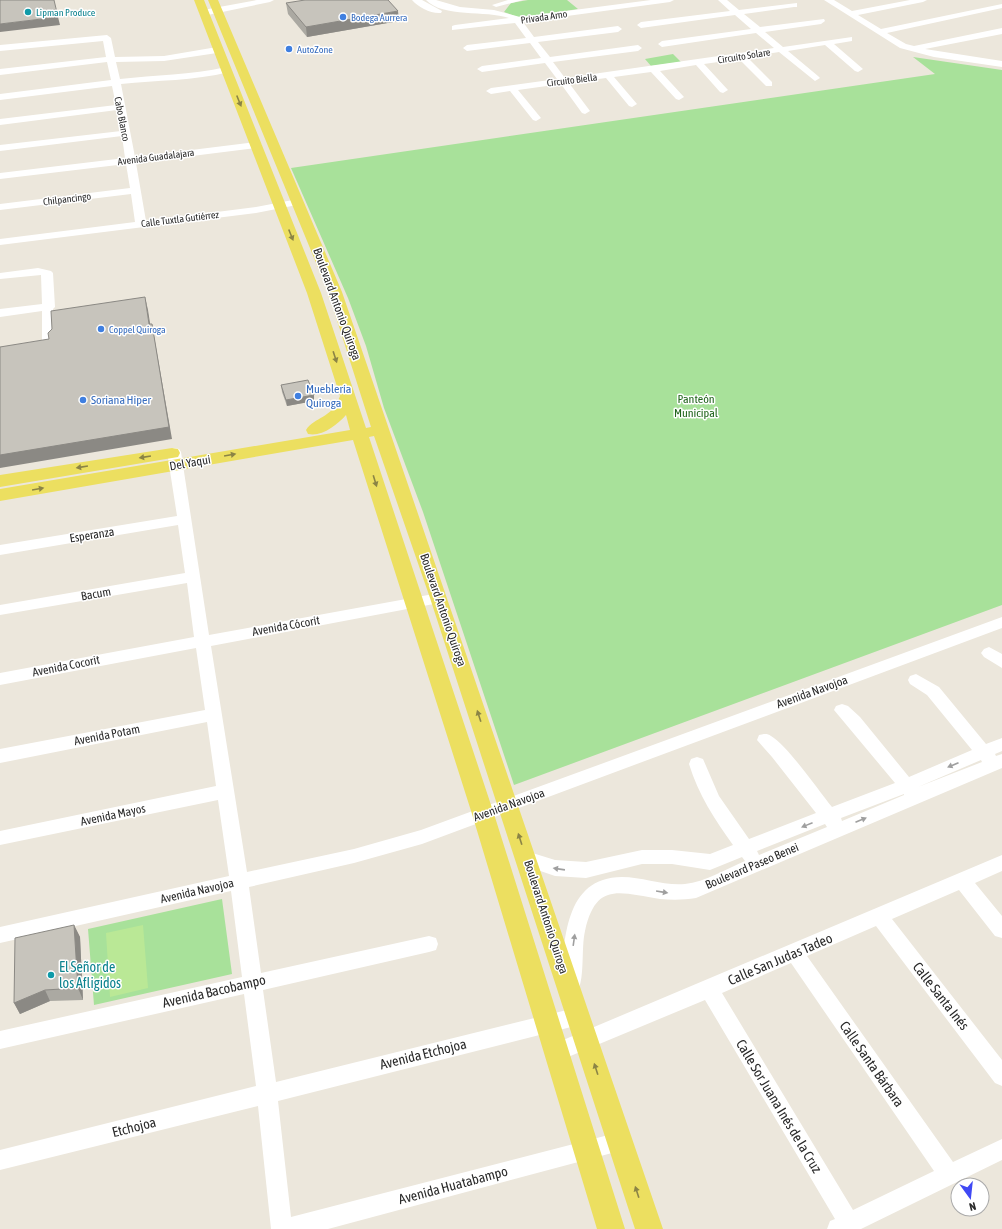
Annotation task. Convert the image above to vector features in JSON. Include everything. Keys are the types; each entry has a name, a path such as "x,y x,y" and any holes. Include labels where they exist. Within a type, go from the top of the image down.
{"main road":[{"name":"Boulevard Antonio Quiroga","path":"208,7 217,50 314,293 348,395 413,603 483,814 611,1229"},
{"name":"Boulevard Antonio Quiroga","path":"208,7 298,202 335,292 379,426 439,598 649,1229"},
{"path":"312,436 344,408 348,395"},
{"name":"Del Yaqui","path":"0,495 175,459 379,426"},
{"path":"312,436 345,448 368,460"},
{"name":"Del Yaqui","path":"0,481 175,459"}],"street":[{"path":"208,7 246,0"},
{"path":"208,7 270,0"},
{"path":"416,0 430,3 443,12 475,12 516,22 548,60 585,111"},
{"path":"496,5 519,0"},
{"path":"629,2 670,0"},
{"name":"Circuito Solare","path":"722,0 781,50"},
{"path":"828,0 879,32 911,49 1002,64"},
{"path":"850,14 923,0"},
{"name":"Privada Arno","path":"455,28 516,22 588,11 629,2"},
{"path":"579,4 588,11"},
{"path":"641,25 794,5"},
{"path":"879,32 1002,6"},
{"path":"662,44 821,21"},
{"path":"467,48 618,29"},
{"path":"911,49 1002,31"},
{"name":"Cabo Blanco","path":"0,48 106,38 112,59 115,83 126,133 129,160 141,224"},
{"path":"781,50 849,40"},
{"path":"828,43 858,69"},
{"path":"482,69 638,48"},
{"path":"0,97 158,77 192,66 217,50"},
{"path":"781,50 815,78"},
{"name":"Circuito Solare","path":"653,69 781,50"},
{"path":"741,56 770,84"},
{"path":"980,61 1002,56"},
{"path":"0,72 112,59 150,61 226,70"},
{"path":"698,62 723,90"},
{"path":"653,69 679,97"},
{"name":"Circuito Biella","path":"491,91 653,69"},
{"path":"608,75 632,104"},
{"path":"512,88 536,118"},
{"path":"0,122 120,107"},
{"path":"0,148 126,133"},
{"name":"Avenida Guadalajara","path":"0,176 256,145"},
{"name":"Chilpancingo","path":"0,207 135,190"},
{"name":"Calle Tuxtla Gutiérrez","path":"0,242 279,206 298,202"},
{"path":"0,276 38,271 47,273 48,307 48,341 45,344 0,352"},
{"path":"0,313 48,307"},
{"path":"175,459 239,881 268,1093 282,1229"},
{"name":"Esperanza","path":"0,550 184,519"},
{"name":"Bacum","path":"0,610 193,577"},
{"name":"Avenida Cócorit","path":"133,654 439,598"},
{"name":"Avenida Navojoa","path":"0,935 354,856 422,837 1002,622"},
{"name":"Avenida Cocorit","path":"0,679 133,654"},
{"path":"988,654 1002,662"},
{"path":"916,680 933,691 993,759"},
{"path":"842,710 854,721 911,791"},
{"name":"Avenida Potam","path":"0,756 214,714"},
{"path":"765,740 778,752 834,823"},
{"name":"Boulevard Paseo Benei","path":"594,893 606,886 615,885 668,894 684,893 710,885 757,864 834,823 993,759 1002,744"},
{"path":"697,764 701,778 708,791 757,864"},
{"name":"Avenida Mayos","path":"0,838 226,791"},
{"name":"Boulevard Paseo Benei","path":"526,859 555,868 586,870 642,857 672,857 710,862 746,848 834,823"},
{"name":"Calle San Judas Tadeo","path":"556,1053 709,990 1002,862"},
{"path":"571,993 574,938 585,904 594,893 586,870"},
{"path":"962,880 1002,930"},
{"name":"Calle Santa Inés","path":"879,916 1002,1076"},
{"name":"Avenida Bacobampo","path":"0,1040 253,982 429,944"},
{"name":"Calle Santa Bárbara","path":"794,952 949,1175"},
{"name":"Calle Sor Juana Inés de la Cruz","path":"709,990 844,1226"},
{"name":"Avenida Etchojoa","path":"268,1093 548,1025 578,1016"},
{"name":"Etchojoa","path":"0,1160 268,1093"},
{"name":"Avenida Huatabampo","path":"287,1229 620,1142"},
{"path":"844,1226 1002,1149"}],"green space":[{"path":"528,0 567,0 578,9 520,18 504,12 511,3"},
{"path":"673,54 681,62 651,66 645,59"},
{"name":"Panteón Municipal","path":"913,57 1002,70 1002,605 514,785 423,512 384,408 366,346 348,298 291,168 935,74"},
{"path":"222,899 232,974 94,1005 88,929"},
{"path":"143,925 148,988 110,997 106,933"}],"building":[{"name":"Lipman Produce","path":"0,0 54,0 58,17 0,24"},
{"path":"305,0 388,0 398,11 306,27 286,3"},
{"name":"Soriana Hiper","path":"145,297 149,324 152,324 169,427 0,455 0,347 49,339 48,333 52,329 51,311"},
{"path":"308,380 314,395 286,400 281,385"},
{"name":"El Señor de los Afligidos","path":"74,925 78,988 45,990 14,1003 15,938"}],"place":[{"name":"Lipman Produce","path":"28,12"},
{"name":"Bodega Aurrera","path":"343,17"},
{"name":"AutoZone","path":"289,49"},
{"name":"Coppel Quiroga","path":"101,329"},
{"name":"Mueblería Quiroga","path":"298,396"},
{"name":"Soriana Hiper","path":"83,400"},
{"name":"El Señor de los Afligidos","path":"51,975"}]}
